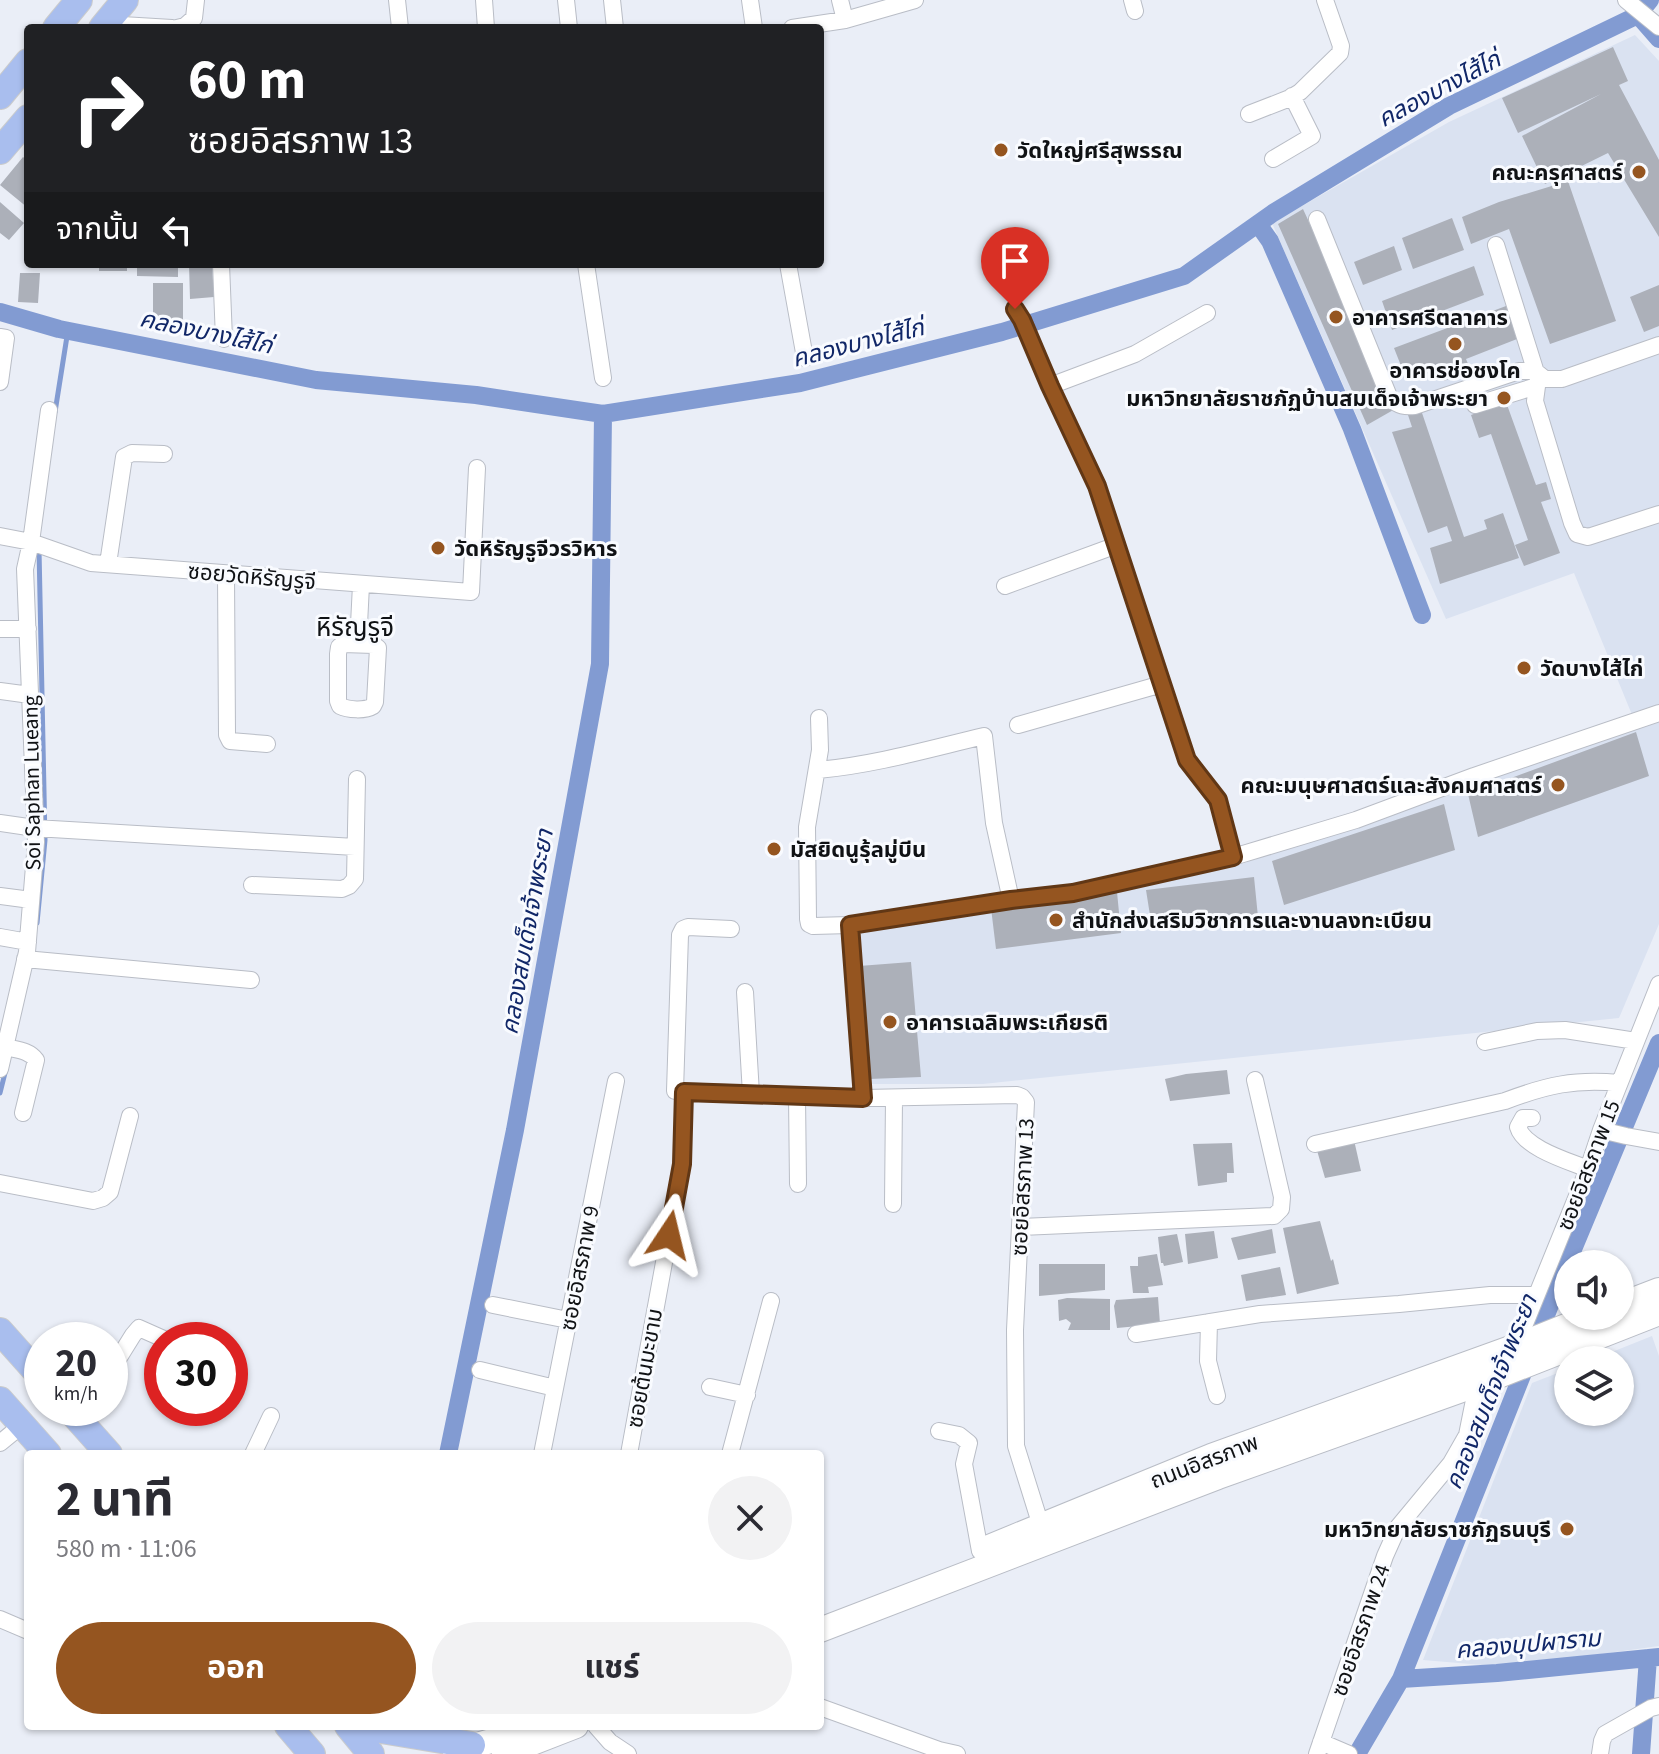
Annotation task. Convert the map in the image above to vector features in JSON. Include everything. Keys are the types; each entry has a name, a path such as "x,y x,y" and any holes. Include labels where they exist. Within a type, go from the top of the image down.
{"main road":[{"path":"59,24 79,0"},
{"path":"106,24 125,0"},
{"path":"0,96 24,67"},
{"path":"0,151 24,123"},
{"path":"1634,1300 1659,1290"},
{"path":"824,1628 1218,1477 1473,1386 1533,1348 1659,1313"},
{"name":"ถนนอิสรภาพ","path":"824,1610 980,1551 1211,1456 1533,1348 1566,1330"},
{"path":"0,1331 24,1358"},
{"path":"0,1400 44,1450"},
{"path":"88,1426 106,1450"},
{"path":"291,1730 312,1754"},
{"path":"351,1730 371,1754"},
{"path":"385,1730 481,1744 555,1730"},
{"path":"481,1744 518,1730"}],"street":[{"path":"194,23 196,0"},
{"path":"397,0 400,24"},
{"path":"484,0 486,24"},
{"path":"566,0 569,24"},
{"path":"612,0 615,24"},
{"path":"750,0 753,24"},
{"path":"840,0 845,20"},
{"path":"1249,114 1292,96 1308,85 1341,50 1325,0"},
{"path":"818,24 845,20 905,2"},
{"path":"1629,3 1654,23"},
{"path":"1273,159 1312,136 1292,96"},
{"path":"1317,219 1390,399 1398,405 1415,406 1519,371 1536,379"},
{"path":"1496,245 1536,379 1535,401 1577,534 1588,537 1659,514"},
{"path":"221,268 224,339"},
{"path":"587,268 603,378"},
{"path":"789,268 805,358"},
{"path":"1050,386 1128,357 1207,313"},
{"path":"1021,320 1097,486 1187,760 1218,800 1233,857"},
{"path":"0,337 6,338 0,382"},
{"path":"1475,405 1536,379 1562,379 1659,345"},
{"name":"Soi Saphan Lueang","path":"0,1069 26,950 31,900 35,828 25,569 39,544 49,410"},
{"path":"108,564 124,457 132,453 164,454"},
{"name":"ซอยวัดหิรัญรูจี","path":"0,536 39,544 91,563 471,592 477,468"},
{"path":"1005,586 1117,545"},
{"path":"226,574 227,735 230,741 237,743 267,744"},
{"path":"358,644 361,585"},
{"path":"0,629 28,629"},
{"path":"1018,725 1162,684"},
{"path":"0,691 30,695"},
{"path":"819,718 818,770 807,827 808,919 813,926 850,925 1073,893 1233,857 1356,820 1659,713"},
{"path":"818,770 912,754 984,736 994,823 1011,900"},
{"path":"252,885 342,889 349,886 355,879 357,779"},
{"path":"0,823 35,828 355,847"},
{"path":"0,896 31,900"},
{"path":"850,925 863,1098"},
{"name":"ซอยต้นมะขาม","path":"630,1450 682,1164 680,935 688,927 731,929"},
{"path":"0,937 26,950 251,980"},
{"name":"ซอยอิสรภาพ 15","path":"1533,1348 1536,1295 1588,1169 1614,1133 1619,1083 1659,984"},
{"path":"0,990 18,991"},
{"path":"745,992 751,1094"},
{"path":"1485,1042 1537,1031 1565,1030 1636,1041"},
{"path":"5,1047 26,1051 36,1060 23,1113"},
{"path":"1021,1227 1274,1216 1281,1209 1282,1197 1255,1080"},
{"path":"1315,1144 1505,1101 1564,1082 1593,1080 1619,1083"},
{"name":"ซอยอิสรภาพ 9","path":"543,1450 616,1081"},
{"name":"ซอยอิสรภาพ 13","path":"680,1091 863,1098 1022,1097 1026,1102 1015,1330 1016,1446 1041,1526"},
{"path":"797,1096 798,1184"},
{"path":"893,1204 894,1098"},
{"path":"0,1183 93,1201 103,1198 110,1192 130,1116"},
{"path":"1532,1118 1523,1118 1518,1127 1523,1138 1588,1169"},
{"path":"1614,1133 1659,1142"},
{"path":"1136,1334 1260,1314 1490,1295 1536,1295"},
{"path":"731,1450 771,1301"},
{"path":"493,1305 568,1320"},
{"path":"1209,1322 1208,1361 1217,1396"},
{"path":"128,1343 139,1328 144,1330"},
{"path":"480,1370 555,1388"},
{"name":"ซอยอิสรภาพ 24","path":"1319,1748 1385,1556 1398,1527 1451,1463 1467,1435 1475,1395 1473,1386"},
{"path":"710,1387 747,1395"},
{"path":"255,1450 271,1416"},
{"path":"0,1443 22,1425"},
{"path":"939,1431 959,1435 969,1443 964,1464 980,1551"},
{"path":"0,1619 24,1629"},
{"path":"1600,1754 1605,1734 1655,1707"},
{"path":"824,1708 957,1754"},
{"path":"600,1739 628,1754"},
{"path":"1319,1748 1344,1752"}],"shaded area":[{"name":"มหาวิทยาลัยราชภัฏบ้านสมเด็จเจ้าพระยา","path":"1635,35 1659,61 1659,924 1619,1018 983,1084 861,1084 850,922 1130,886 1230,868 1637,727 1574,573 1446,619 1272,223 1449,122"},
{"name":"มหาวิทยาลัยราชภัฏธนบุรี","path":"1652,1336 1659,1356 1659,1646 1506,1667 1423,1660 1532,1383 1554,1374 1554,1426 1634,1426 1634,1346 1627,1346"}],"building":[{"name":"คณะครุศาสตร์","path":"1613,47 1628,81 1619,85 1659,160 1659,237 1608,153 1545,184 1522,136 1601,94 1518,133 1502,98"},
{"path":"23,157 24,158 24,205 0,185"},
{"path":"1568,181 1616,321 1550,344 1509,229 1471,244 1462,217"},
{"path":"0,202 24,223 9,240 0,233"},
{"name":"อาคารศรีตลาคาร","path":"1303,209 1395,409 1367,425 1278,224"},
{"path":"1452,218 1464,250 1413,269 1402,238"},
{"path":"1394,246 1402,270 1363,285 1354,262"},
{"path":"1474,266 1484,295 1392,330 1382,301"},
{"path":"99,268 127,268 127,271 99,271"},
{"path":"137,268 178,268 178,277 137,276"},
{"path":"189,268 212,268 214,297 190,299"},
{"path":"20,273 40,273 38,303 18,302"},
{"path":"153,283 183,283 183,328 153,328"},
{"path":"1659,285 1659,326 1644,332 1630,297"},
{"name":"อาคารช่อชงโค","path":"1506,306 1517,339 1466,359 1471,371 1444,381 1439,369 1407,381 1394,348"},
{"path":"1506,402 1536,485 1546,482 1551,499 1541,502 1560,553 1524,566 1515,545 1528,540 1491,434 1479,438 1471,415"},
{"path":"1420,407 1464,537 1487,529 1484,520 1503,513 1519,558 1440,584 1430,548 1452,541 1447,526 1428,533 1392,432 1412,427 1407,412"},
{"name":"คณะมนุษศาสตร์และสังคมศาสตร์","path":"1636,732 1649,776 1478,837 1468,794"},
{"path":"1444,804 1455,850 1284,905 1272,861"},
{"path":"1254,877 1258,917 1152,928 1146,890"},
{"name":"สำนักส่งเสริมวิชาการและงานลงทะเบียน","path":"1117,892 1121,933 996,949 991,908"},
{"name":"อาคารเฉลิมพระเกียรติ","path":"911,962 921,1077 869,1079 859,966"},
{"path":"1227,1070 1230,1094 1170,1101 1165,1079"},
{"path":"1354,1140 1361,1171 1325,1178 1316,1147"},
{"path":"1232,1143 1234,1173 1227,1173 1227,1182 1198,1186 1193,1144"},
{"path":"1320,1221 1339,1284 1297,1294 1283,1228"},
{"path":"1272,1229 1276,1253 1238,1260 1231,1238"},
{"path":"1214,1231 1218,1258 1188,1264 1185,1234"},
{"path":"1177,1234 1183,1262 1164,1266 1158,1237"},
{"path":"1157,1254 1163,1285 1148,1287 1149,1293 1133,1293 1130,1266 1138,1266 1138,1257"},
{"path":"1039,1264 1105,1264 1105,1290 1039,1296"},
{"path":"1280,1267 1286,1295 1246,1301 1241,1275"},
{"path":"1158,1297 1160,1324 1117,1328 1116,1300"},
{"path":"1110,1299 1110,1330 1068,1330 1071,1323 1066,1319 1059,1321 1058,1300"}],"waterway":[{"name":"คลองบางไส้ไก่","path":"0,312 59,329 316,380 476,395 603,414 800,383 1002,332 1184,276 1273,213 1449,106 1638,15 1650,0"},
{"name":"คลองสมเด็จเจ้าพระยา","path":"1638,15 1659,39"},
{"path":"1258,224 1270,241 1352,429 1422,615"},
{"path":"55,412 68,330"},
{"name":"คลองสมเด็จเจ้าพระยา","path":"449,1450 515,1130 600,664 603,414"},
{"path":"37,923 45,840 39,549"},
{"name":"คลองสมเด็จเจ้าพระยา","path":"1357,1754 1401,1679 1556,1290 1659,1043"},
{"path":"0,1093 6,1069"},
{"name":"คลองบุปผาราม","path":"1401,1679 1659,1657"},
{"path":"1641,1754 1648,1658"}],"place":[{"name":"วัดใหญ่ศรีสุพรรณ","path":"1001,150"},
{"name":"คณะครุศาสตร์","path":"1639,172"},
{"name":"อาคารศรีตลาคาร","path":"1336,317"},
{"name":"อาคารช่อชงโค","path":"1455,344"},
{"name":"มหาวิทยาลัยราชภัฏบ้านสมเด็จเจ้าพระยา","path":"1504,398"},
{"name":"วัดหิรัญรูจีวรวิหาร","path":"438,548"},
{"name":"วัดบางไส้ไก่","path":"1524,668"},
{"name":"คณะมนุษศาสตร์และสังคมศาสตร์","path":"1558,785"},
{"name":"มัสยิดนูรุ้ลมู่บีน","path":"774,849"},
{"name":"สำนักส่งเสริมวิชาการและงานลงทะเบียน","path":"1056,920"},
{"name":"อาคารเฉลิมพระเกียรติ","path":"890,1022"},
{"name":"มหาวิทยาลัยราชภัฏธนบุรี","path":"1567,1529"}],"district":[{"name":"หิรัญรูจี","path":"355,627"}],"route":[{"path":"669,1235 682,1164 684,1092 863,1098 850,925 1073,893 1233,857 1218,800 1187,760 1097,486 1015,309"}]}
